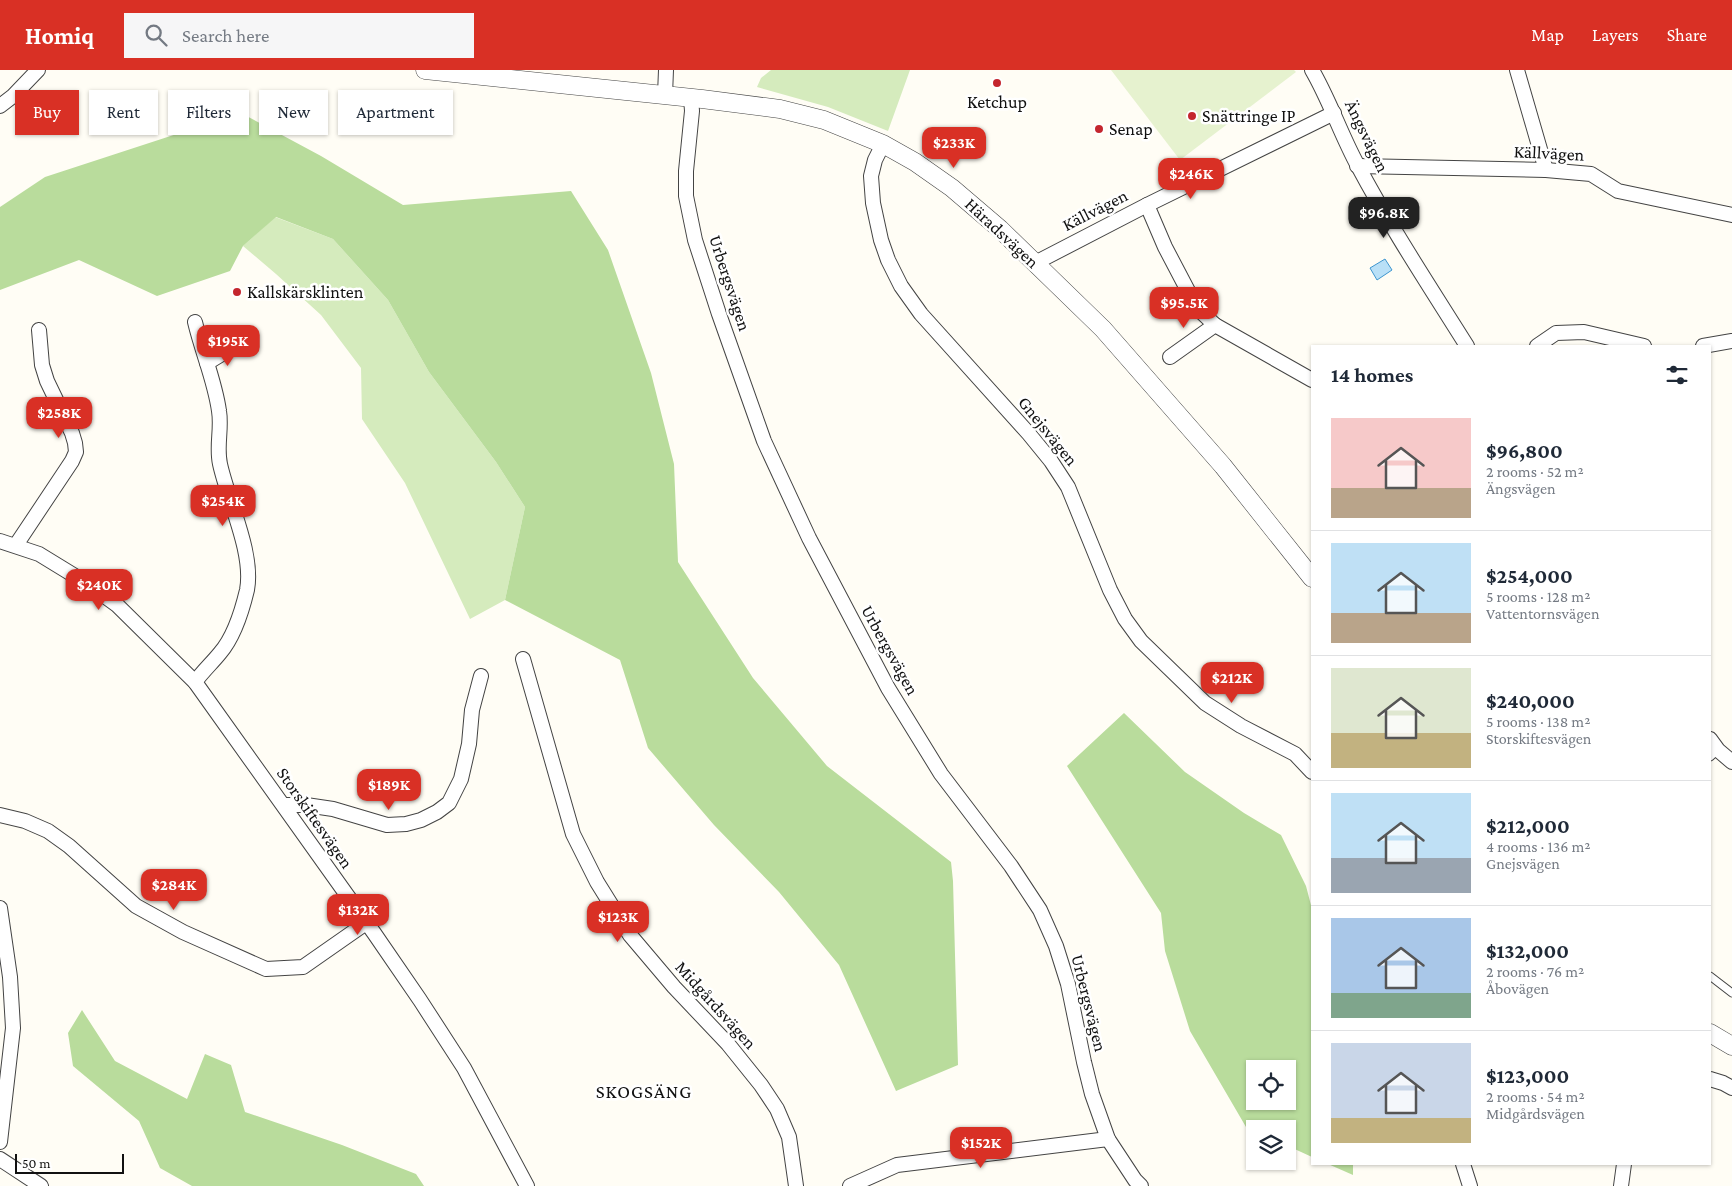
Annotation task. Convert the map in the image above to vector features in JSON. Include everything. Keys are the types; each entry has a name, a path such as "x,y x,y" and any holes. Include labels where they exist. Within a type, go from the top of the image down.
{"street":[{"path":"0,106 13,96 38,70"},
{"name":"Häradsvägen","path":"425,70 780,109 824,120 883,144 915,162 952,188 1000,229 1103,329 1223,466 1311,577"},
{"path":"665,95 666,70"},
{"name":"Ängsvägen","path":"1312,70 1324,89 1357,166 1466,345"},
{"path":"1516,70 1546,170"},
{"name":"Urbergsvägen","path":"691,98 692,111 686,170 686,196 695,240 764,440 808,538 888,688 941,774 1011,866 1040,910 1056,946 1068,984 1092,1094 1108,1139 1141,1186"},
{"name":"Källvägen","path":"1034,263 1334,113"},
{"name":"Gnejsvägen","path":"883,144 875,160 872,176 873,203 881,240 888,260 901,286 921,314 1029,434 1068,486 1110,590 1125,619 1142,641 1204,703 1241,726 1295,754 1311,771"},
{"name":"Källvägen","path":"1357,166 1546,170 1591,174 1618,191 1732,215"},
{"path":"1147,205 1197,308 1215,326 1311,379"},
{"path":"195,322 217,398 220,414 219,461 247,557 248,583 244,601 227,644 195,682"},
{"path":"1170,357 1215,326"},
{"path":"16,545 72,461 76,452 72,433 47,381 42,365 39,330"},
{"path":"1538,345 1556,333 1584,332 1640,345"},
{"path":"1709,345 1732,341"},
{"path":"206,363 235,346"},
{"name":"Storskiftesvägen","path":"0,541 43,556 88,584 117,605 195,682 284,805 420,1000 464,1068 527,1186"},
{"name":"Midgårdsvägen","path":"523,659 573,834 597,882 630,935 674,987 728,1044 761,1085 777,1109 788,1137 796,1186"},
{"path":"284,805 306,805 333,809 387,825 406,824 421,820 437,812 450,803 461,780 469,744 472,710 481,676"},
{"path":"1713,749 1732,762"},
{"path":"0,815 25,821 48,831 69,846 136,906 182,932 266,969 303,967 366,923"},
{"path":"0,908 10,977 13,1028 0,1142"},
{"path":"1711,1034 1732,1046"},
{"path":"1711,1079 1732,1088"},
{"path":"850,1186 898,1165 1108,1139"},
{"path":"0,1159 41,1186"},
{"path":"1463,1165 1470,1186"},
{"path":"1621,1186 1624,1165"}],"lane":[{"path":"1711,977 1732,993"}],"green space":[{"path":"771,70 910,70 888,131 828,107 757,87 761,78"},
{"name":"Snättringe IP","path":"1111,70 1294,70 1296,72 1180,160"},
{"path":"249,117 259,123 259,135 282,135 403,205 571,191 608,250 651,373 674,464 678,562 753,678 827,766 951,862 958,1065 896,1091 839,965 779,892 714,825 648,748 620,660 505,600 525,507 496,462 429,372 388,300 333,239 276,217 243,246 230,271 157,296 79,260 0,290 0,207 45,177 174,135 249,135"},
{"path":"275,217 333,239 388,300 429,372 496,462 525,507 505,600 470,619 405,483 362,419 361,368 321,315 243,246"},
{"path":"1124,713 1185,772 1244,813 1281,835 1306,886 1311,905 1311,1157 1296,1150 1296,1120 1246,1120 1246,1127 1190,1031 1165,951 1161,913 1067,766"},
{"path":"82,1010 115,1061 187,1099 205,1054 231,1065 245,1112 342,1145 416,1174 424,1186 192,1186 160,1168 139,1121 73,1066 68,1033"},
{"path":"1330,1165 1353,1165 1353,1175"}],"water":[{"path":"1385,259 1392,270 1377,280 1370,268"}],"place":[{"name":"Ketchup","path":"997,83"},
{"name":"Snättringe IP","path":"1192,116"},
{"name":"Senap","path":"1099,129"},
{"name":"Kallskärsklinten","path":"237,292"}],"district":[{"name":"SKOGSÄNG","path":"644,1091"}]}
